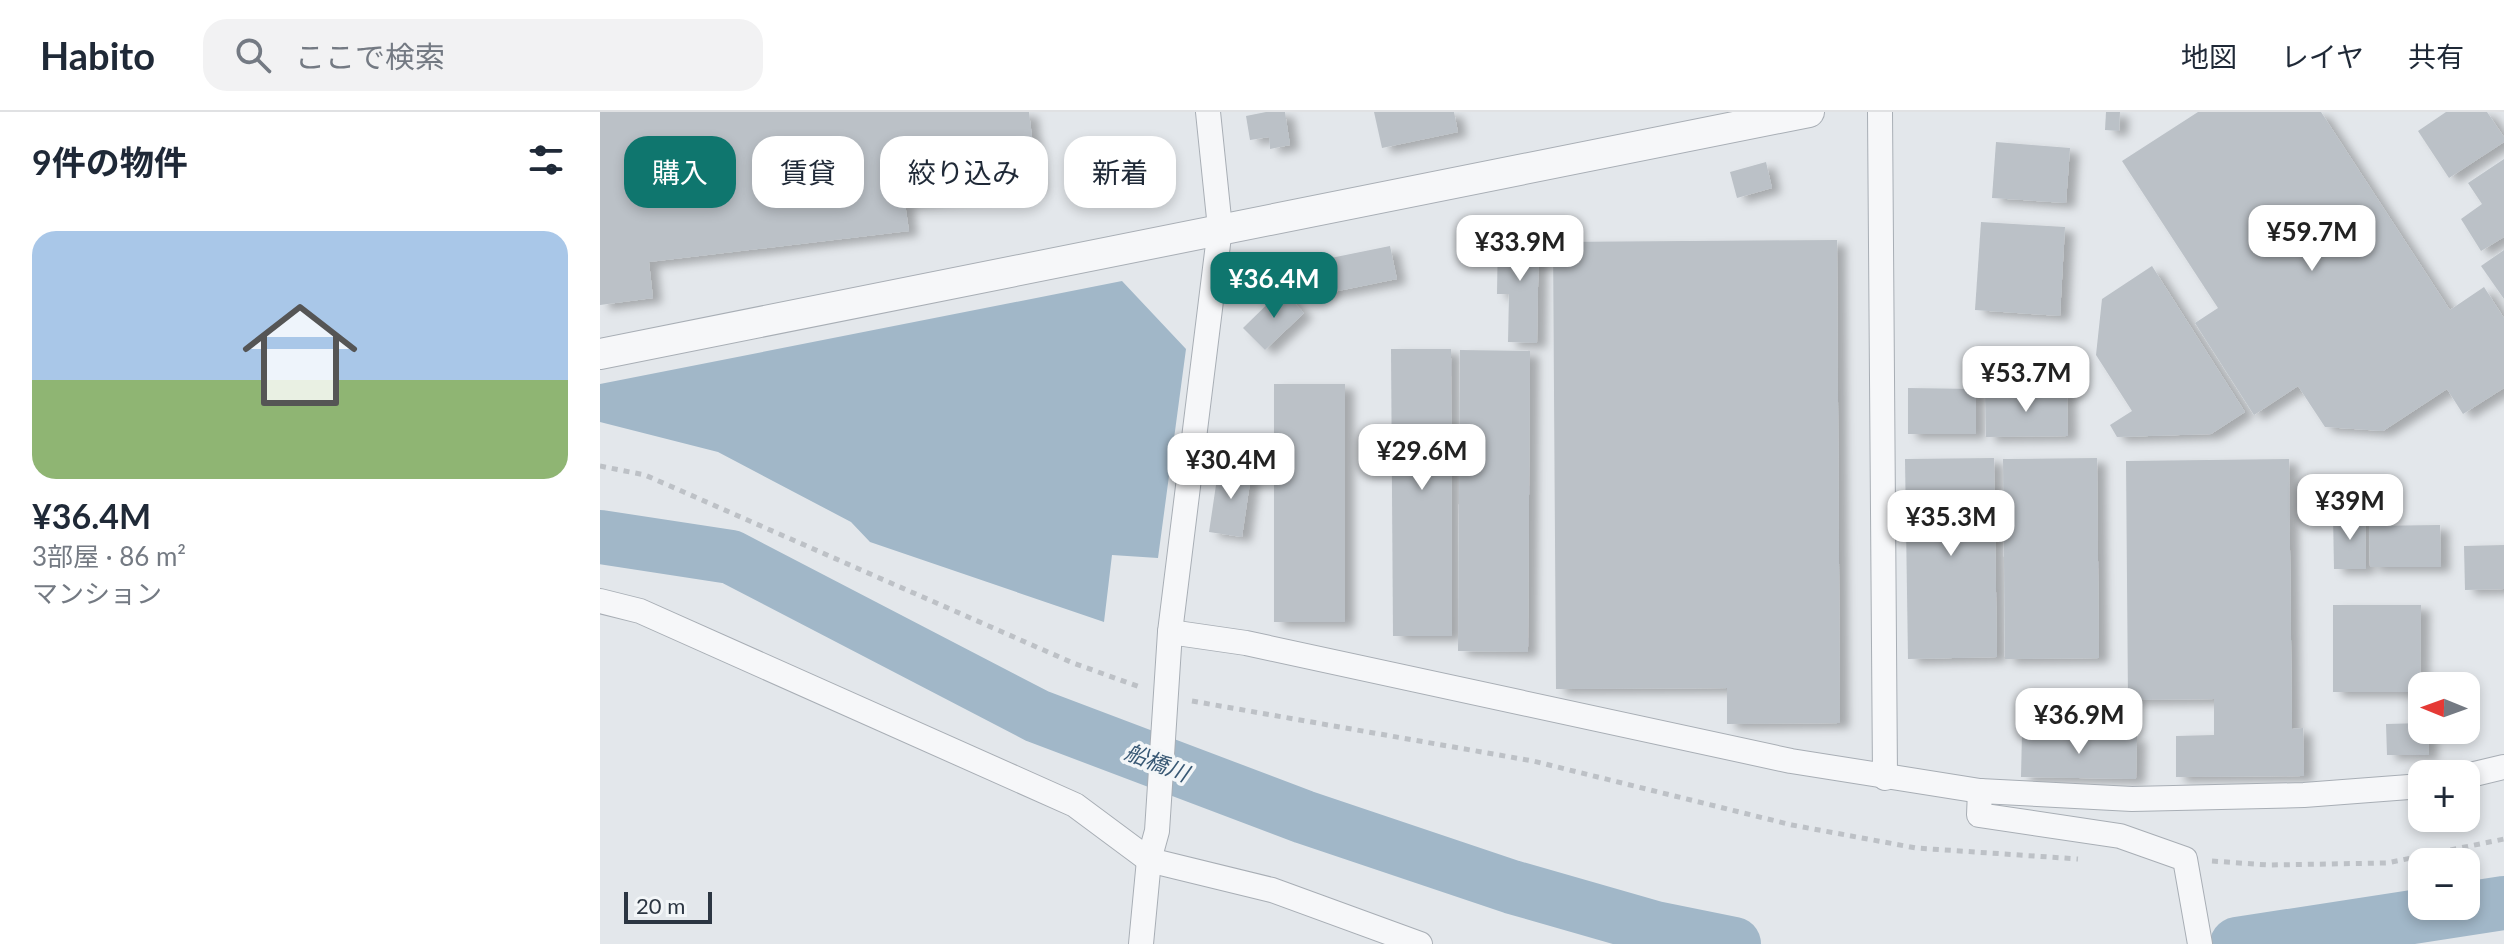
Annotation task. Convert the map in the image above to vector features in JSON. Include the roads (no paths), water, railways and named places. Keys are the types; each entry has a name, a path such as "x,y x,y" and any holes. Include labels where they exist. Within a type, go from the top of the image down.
{"street":[{"path":"1141,944 1149,860 1157,831 1170,632 1220,228 1208,112"},
{"path":"600,354 1809,112"},
{"path":"1880,112 1885,778"},
{"path":"600,601 640,611 1075,805 1149,860 1272,890 1420,944"},
{"path":"1170,632 1246,643 1791,761 1980,791 2132,799 2304,795 2408,787"},
{"path":"2480,773 2504,767"},
{"path":"1980,791 1979,815 2120,836 2185,859 2200,944"}],"water":[{"path":"1122,281 1186,349 1158,558 1112,555 1104,622 870,542 851,522 718,452 600,422 600,384"}],"waterway":[{"name":"船橋川","path":"600,537 731,557 1037,716 1304,817 1512,887 1655,928 1734,944"},
{"name":"船橋川","path":"2237,944 2504,903"}]}
